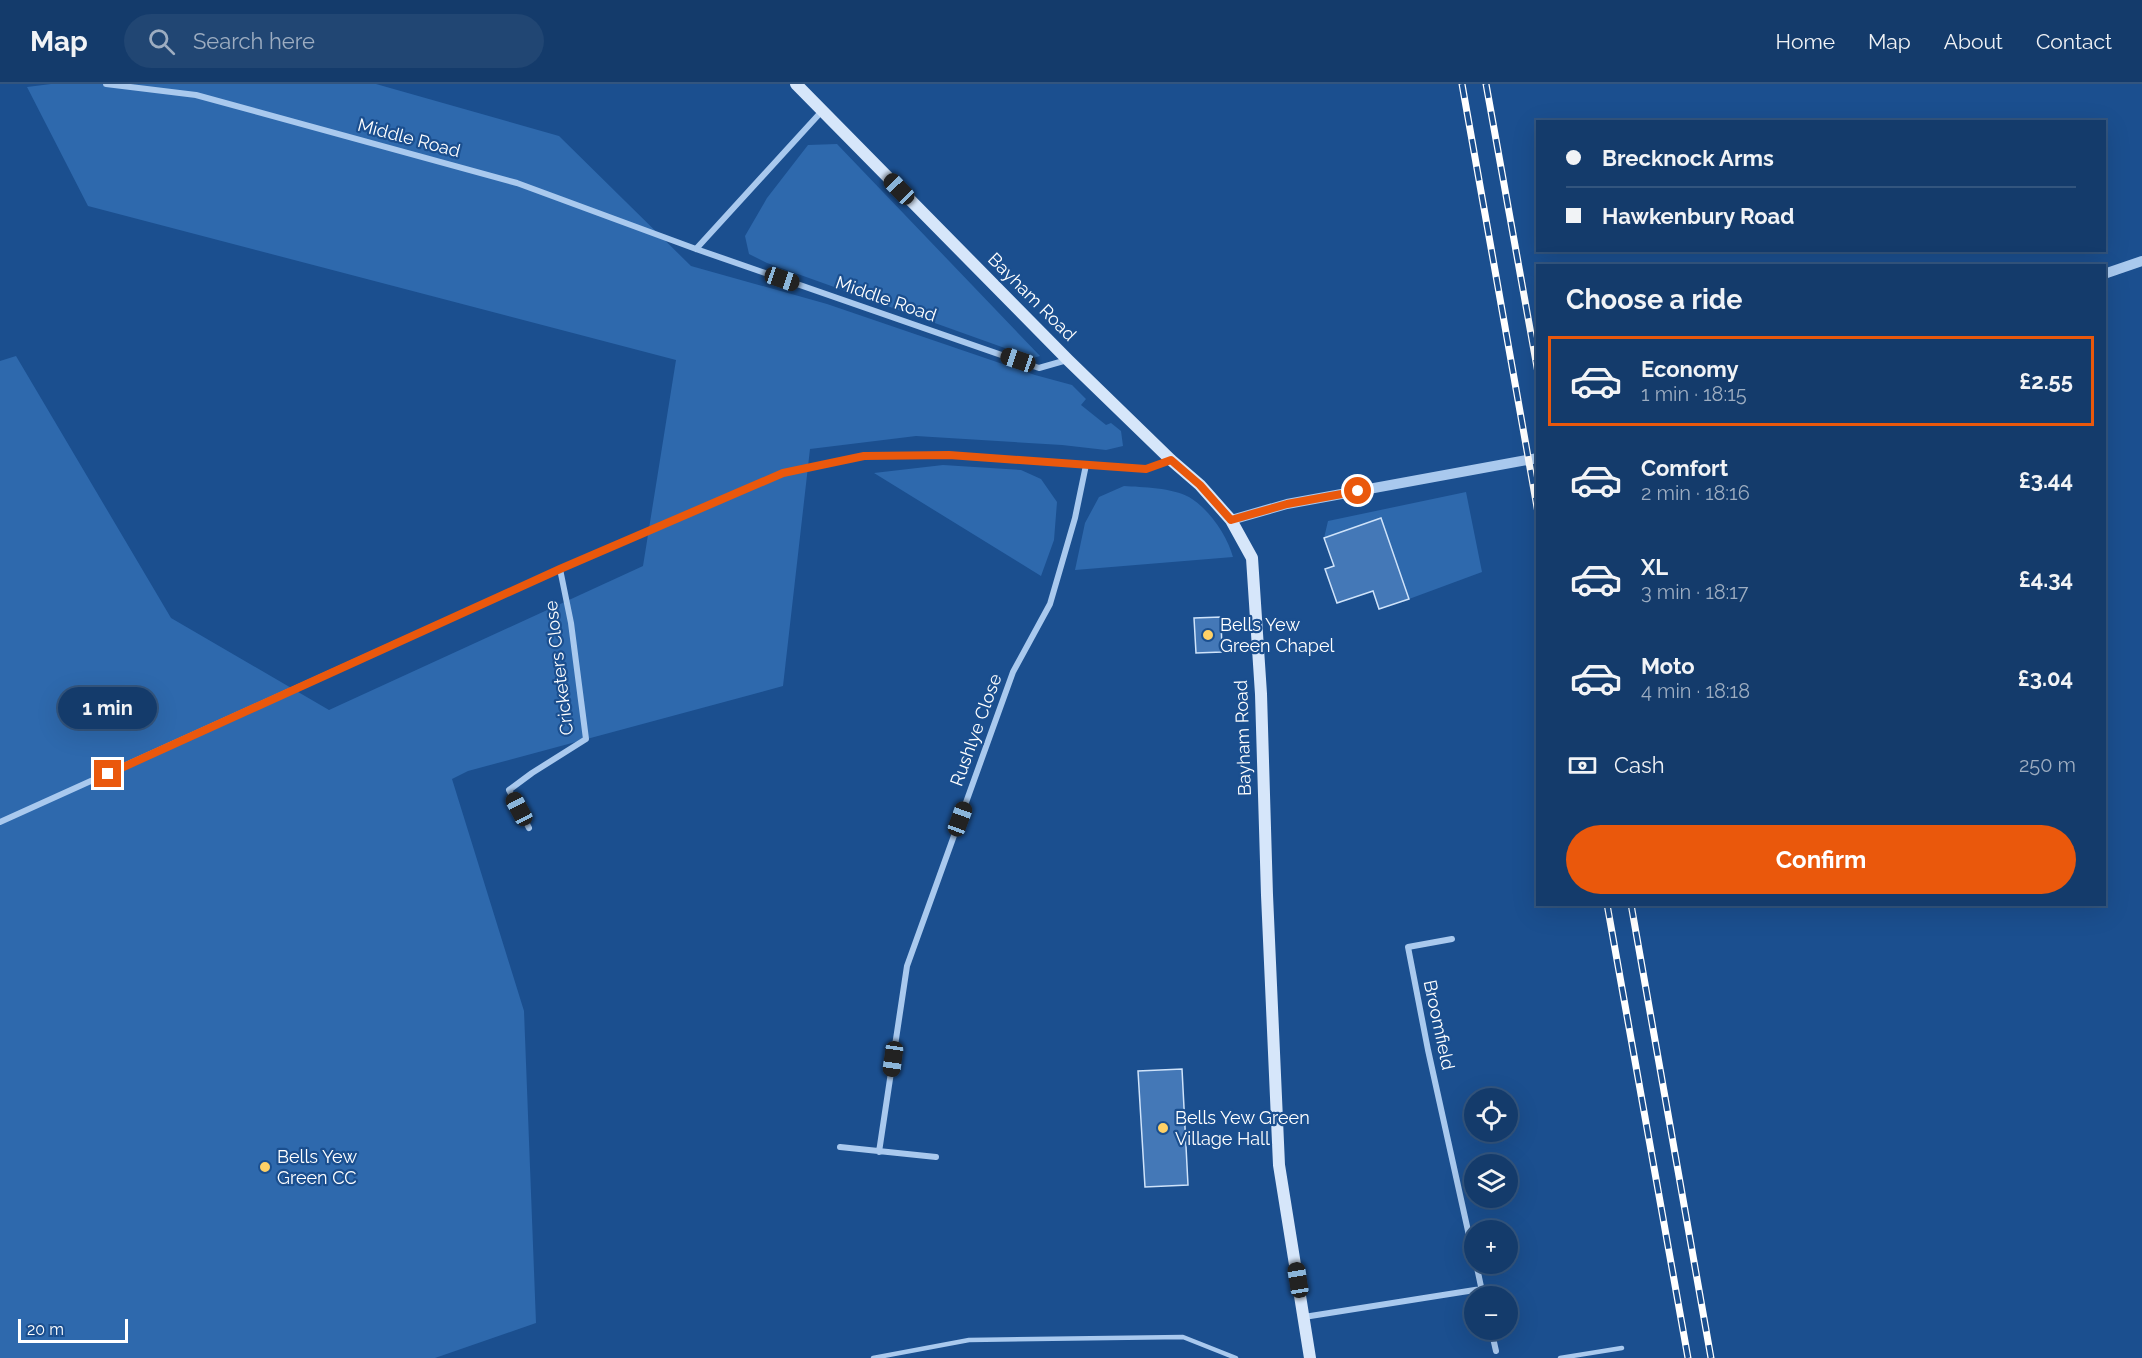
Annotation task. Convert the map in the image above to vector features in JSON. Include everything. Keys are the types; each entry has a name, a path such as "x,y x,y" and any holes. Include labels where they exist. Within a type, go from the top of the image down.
{"main road":[{"name":"Bayham Road","path":"796,84 1068,360 1200,485 1231,520 1252,558 1260,694 1279,1165 1310,1358"}],"street":[{"name":"Middle Road","path":"106,84 196,95 517,183 696,249 1040,368 1068,360"},
{"path":"696,249 823,111"},
{"path":"2106,273 2142,261"},
{"path":"0,822 560,569 783,473 864,456 949,455 1146,469 1171,460"},
{"path":"1231,520 1287,504 1536,458"},
{"name":"Rushlye Close","path":"879,1152 907,966 1013,672 1050,604 1075,518 1086,465"},
{"name":"Cricketers Close","path":"529,828 509,790 531,773 586,739 572,623 560,569"},
{"name":"Broomfield","path":"1452,939 1408,947 1466,1220"},
{"path":"840,1147 936,1157"},
{"path":"1304,1317 1464,1295"},
{"path":"1494,1340 1496,1350"}],"lane":[{"path":"873,1358 969,1340 1183,1337 1236,1358"},
{"path":"1560,1358 1622,1348"},
{"path":"1496,1350 1499,1358"}],"shaded area":[{"path":"51,84 376,84 559,136 691,266 827,304 1035,375 1072,385 1086,399 1081,405 1106,425 1111,423 1121,431 1123,446 1106,450 916,436 810,449 783,686 468,771 452,779 524,1011 536,1323 435,1358 0,1358 0,361 16,356 171,618 329,710 643,566 676,360 88,206 27,87"},
{"path":"837,144 1040,356 1033,358 767,263 749,254 745,236 767,198 808,145"},
{"path":"943,465 1021,470 1041,479 1057,502 1054,540 1041,576 874,473"},
{"path":"1124,486 1166,490 1189,497 1216,523 1233,557 1075,570 1085,523 1099,497"},
{"path":"1466,492 1482,572 1409,599 1381,519 1324,538 1328,521"}],"building":[{"path":"1381,518 1409,599 1379,609 1373,591 1337,603 1325,569 1334,566 1324,538"},
{"name":"Bells Yew Green Chapel","path":"1221,617 1222,652 1196,653 1194,618"},
{"name":"Bells Yew Green Village Hall","path":"1182,1069 1188,1185 1145,1187 1138,1071"}],"railway":[{"path":"1462,84 1536,502"},
{"path":"1486,84 1536,362"},
{"path":"1607,906 1688,1358"},
{"path":"1631,906 1711,1358"}],"place":[{"name":"Bells Yew Green Chapel","path":"1208,635"},
{"name":"Bells Yew Green Village Hall","path":"1163,1128"},
{"name":"Bells Yew Green CC","path":"265,1167"}],"route":[{"path":"108,774 560,569 783,473 864,456 949,455 1146,469 1171,460 1200,485 1231,520 1287,504 1358,491"}]}
